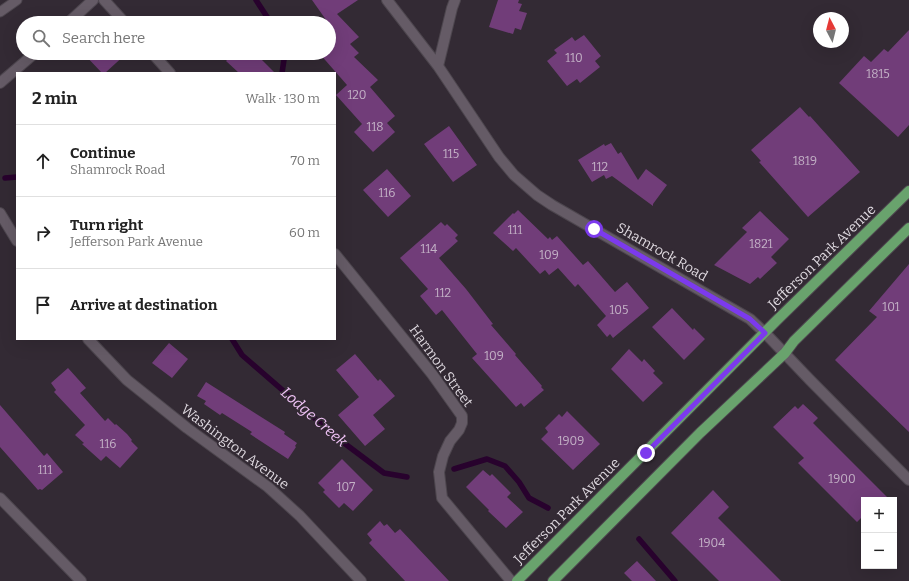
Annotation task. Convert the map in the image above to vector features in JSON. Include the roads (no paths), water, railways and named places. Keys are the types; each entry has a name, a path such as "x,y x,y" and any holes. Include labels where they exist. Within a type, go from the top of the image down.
{"main road":[{"name":"Jefferson Park Avenue","path":"517,581 765,333 908,193"},
{"path":"553,581 700,433 785,353 794,341 909,228"}],"street":[{"path":"76,16 93,0"},
{"path":"104,0 119,16"},
{"name":"Shamrock Road","path":"387,0 438,66 499,157 514,175 537,195 552,205 750,319 909,480"},
{"path":"438,66 455,0"},
{"path":"0,83 27,60"},
{"path":"158,60 169,72"},
{"path":"0,213 16,239"},
{"name":"Harmon Street","path":"336,255 432,374 462,416 462,423 459,430 450,441 443,456 439,472 442,498 511,581"},
{"name":"Washington Avenue","path":"89,340 127,380 187,428 268,487 284,501 361,581"},
{"path":"0,498 81,581"}],"lane":[{"path":"0,12 17,0"}],"waterway":[{"name":"Lodge Creek","path":"256,0 266,16"},
{"name":"Lodge Creek","path":"282,72 284,60"},
{"path":"5,178 16,177"},
{"name":"Lodge Creek","path":"233,340 242,355 340,440 384,473 407,477"},
{"name":"Lodge Creek","path":"454,469 487,459 505,466 519,482 529,498 548,508"},
{"name":"Lodge Creek","path":"639,539 675,581"}]}
